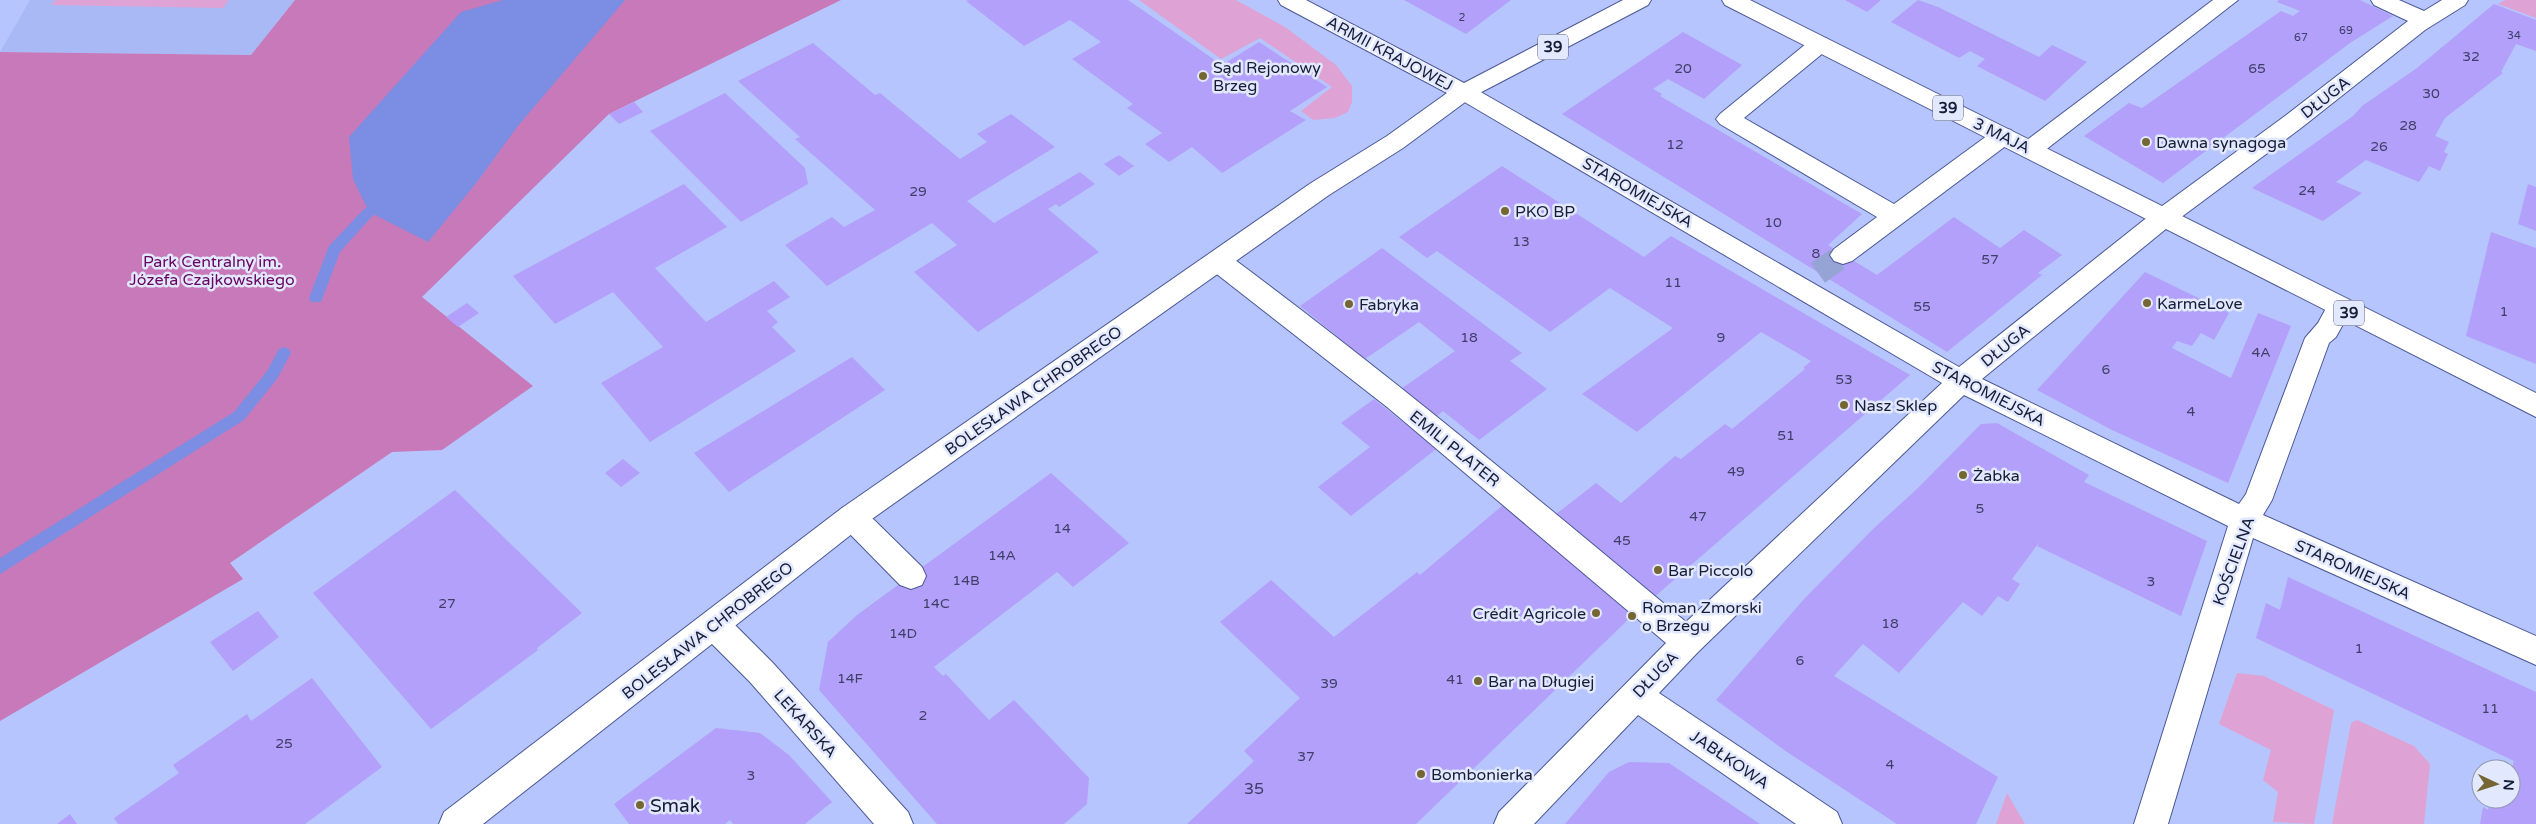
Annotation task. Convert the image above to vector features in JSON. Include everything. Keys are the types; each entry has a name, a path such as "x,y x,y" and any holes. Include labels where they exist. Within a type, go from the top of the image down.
{"street":[{"name":"ARMII KRAJOWEJ","path":"1289,0 1464,92"},
{"name":"BOLESŁAWA CHROBREGO","path":"456,824 852,517 1320,189 1395,142 1464,92 1640,0"},
{"name":"3 MAJA","path":"1733,0 2031,149 2163,218"},
{"path":"2031,149 2226,0"},
{"path":"2382,0 2424,20"},
{"name":"DŁUGA","path":"1511,824 1687,642 1961,381 2163,218 2424,20 2456,0"},
{"path":"1820,44 1728,119 1895,216"},
{"name":"STAROMIEJSKA","path":"1464,92 1809,280 1961,381 2244,520 2536,651"},
{"path":"1844,255 2003,136"},
{"name":"39","path":"2163,218 2536,406"},
{"name":"EMILI PLATER","path":"1218,261 1323,340 1477,465 1687,642"},
{"name":"KOŚCIELNA","path":"2151,824 2244,520 2258,500 2318,338 2328,330 2339,308"},
{"path":"852,517 911,576"},
{"name":"LEKARSKA","path":"714,624 761,672 896,824"},
{"name":"JABŁKOWA","path":"1634,695 1825,824"}],"shaded area":[{"path":"30,0 295,0 251,55 0,52"},
{"path":"56,0 229,0 223,8 51,5"},
{"path":"503,0 625,0 517,127 477,182 428,242 369,212 353,179 349,137 461,12"},
{"path":"1139,0 1236,0 1285,27 1336,65 1352,86 1352,102 1348,112 1335,118 1313,120 1301,111 1332,87 1260,38 1221,59"},
{"path":"2505,0 2536,0 2536,18 2498,4"},
{"path":"2237,673 2264,676 2334,710 2314,824 2273,822 2278,792 2263,780 2271,750 2219,724"},
{"path":"2357,720 2414,746 2430,764 2424,824 2332,824 2351,723"},
{"path":"2007,793 2025,824 1996,824"}],"green space":[{"name":"Park Centralny im. Józefa Czajkowskiego","path":"295,0 841,0 609,114 422,297 533,386 442,450 392,452 230,563 243,579 0,721 0,52 251,55"}],"building":[{"name":"Sąd Rejonowy Brzeg","path":"1128,0 1222,65 1259,42 1327,87 1290,111 1306,120 1222,173 1192,147 1169,162 1145,144 1162,133 1127,108 1133,104 1072,59 1101,42 1070,20 1024,46 966,1"},
{"path":"1404,0 1511,0 1466,34"},
{"path":"1845,0 1881,0 1867,12"},
{"path":"1918,0 1938,7 2039,57 2052,45 2087,62 2045,101 1977,66 1985,59 1970,51 1959,58 1891,22"},
{"path":"2279,0 2360,0 2393,16 2350,43 2163,183 2084,136 2129,103 2142,108 2281,11 2293,16 2300,11 2277,2"},
{"path":"2494,4 2536,20 2536,51 2516,44 2501,72 2503,73 2445,118 2435,136 2449,142 2444,152 2448,154 2440,171 2429,166 2419,182 2366,160 2336,182 2362,193 2323,221 2252,188 2353,116 2362,106 2417,68"},
{"path":"1683,32 1742,65 1704,99 1668,79 1653,89 1662,94 1660,96 1862,214 1828,245 1877,275 1954,217 2000,248 2024,230 2062,255 2038,273 2042,275 1947,352 1562,114"},
{"path":"813,43 875,95 880,93 960,159 987,142 977,134 1011,114 1055,147 967,201 994,223 1080,172 1095,184 1059,207 1056,204 1048,209 1099,252 978,332 914,272 957,245 932,223 827,286 785,245 832,217 844,227 875,210 795,139 800,137 738,81"},
{"path":"725,93 805,168 808,184 741,222 650,131"},
{"path":"634,102 643,112 619,124 609,114"},
{"path":"1119,155 1134,166 1119,176 1104,164"},
{"path":"1502,166 1644,257 1671,236 1910,375 1652,599 1551,518 1596,483 1621,503 1675,456 1681,459 1725,424 1732,429 1805,369 1803,368 1811,361 1761,332 1637,432 1582,394 1673,328 1610,288 1550,332 1437,251 1427,258 1399,237"},
{"path":"684,184 727,227 655,268 706,322 774,281 790,297 767,311 778,322 772,327 796,351 650,442 601,383 663,347 613,292 555,324 513,276"},
{"path":"2528,184 2536,187 2536,231 2518,224"},
{"path":"2491,232 2536,248 2536,364 2466,336"},
{"path":"1382,248 1522,353 1510,361 1547,389 1479,440 1443,411 1436,417 1401,389 1455,351 1419,322 1365,359 1300,306"},
{"path":"2145,272 2229,313 2214,340 2201,333 2192,346 2177,341 2172,348 2231,378 2258,313 2291,326 2228,483 2112,430 2037,390"},
{"path":"467,303 479,313 458,327 446,317"},
{"path":"852,357 885,390 729,492 694,453"},
{"path":"1374,399 1436,449 1351,516 1318,487 1370,447 1341,423"},
{"path":"1997,423 2089,475 2084,482 2207,541 2181,616 2037,546 2040,541 2012,579 2020,584 2008,602 1998,596 1982,616 1963,602 1899,673 1863,644 1834,676 1998,777 1976,824 1897,824 1784,750 1716,700 1805,598 1873,529 1918,488 1981,424"},
{"path":"623,459 640,473 621,487 605,473"},
{"path":"1051,473 1129,543 1073,587 1057,572 934,667 943,676 946,674 989,720 1014,700 1089,778 1087,804 1064,824 937,824 819,690 828,642 857,615"},
{"path":"455,490 582,613 537,648 538,650 431,729 313,593"},
{"path":"1503,505 1635,613 1416,824 1187,824 1254,761 1244,751 1300,698 1220,622 1271,580 1334,637 1417,572 1420,575"},
{"path":"2288,577 2536,692 2536,824 2480,824 2483,809 2521,809 2521,759 2510,759 2256,638 2266,603 2280,610"},
{"path":"258,611 279,637 233,671 210,642"},
{"path":"312,678 382,767 305,824 118,824 114,818 179,773 173,765 247,714 251,721"},
{"path":"716,728 760,733 789,755 832,802 805,824 733,824 730,820 725,824 629,824 614,804"},
{"path":"1629,762 1669,763 1760,824 1565,824 1609,772"},
{"path":"70,814 77,824 57,824"}],"waterway":[{"path":"316,298 334,250 369,212"},
{"path":"0,567 239,416 272,375 284,353"}],"tunnel":[{"path":"1818,273 1843,255"}],"place":[{"name":"Sąd Rejonowy Brzeg","path":"1203,76"},
{"name":"Dawna synagoga","path":"2146,142"},
{"name":"PKO BP","path":"1505,211"},
{"name":"KarmeLove","path":"2147,303"},
{"name":"Fabryka","path":"1349,304"},
{"name":"Nasz Sklep","path":"1844,405"},
{"name":"Żabka","path":"1963,475"},
{"name":"Bar Piccolo","path":"1658,570"},
{"name":"Crédit Agricole","path":"1596,613"},
{"name":"Roman Zmorski o Brzegu","path":"1632,616"},
{"name":"Bar na Długiej","path":"1478,681"},
{"name":"Bombonierka","path":"1421,774"},
{"name":"Smak","path":"640,805"}]}
